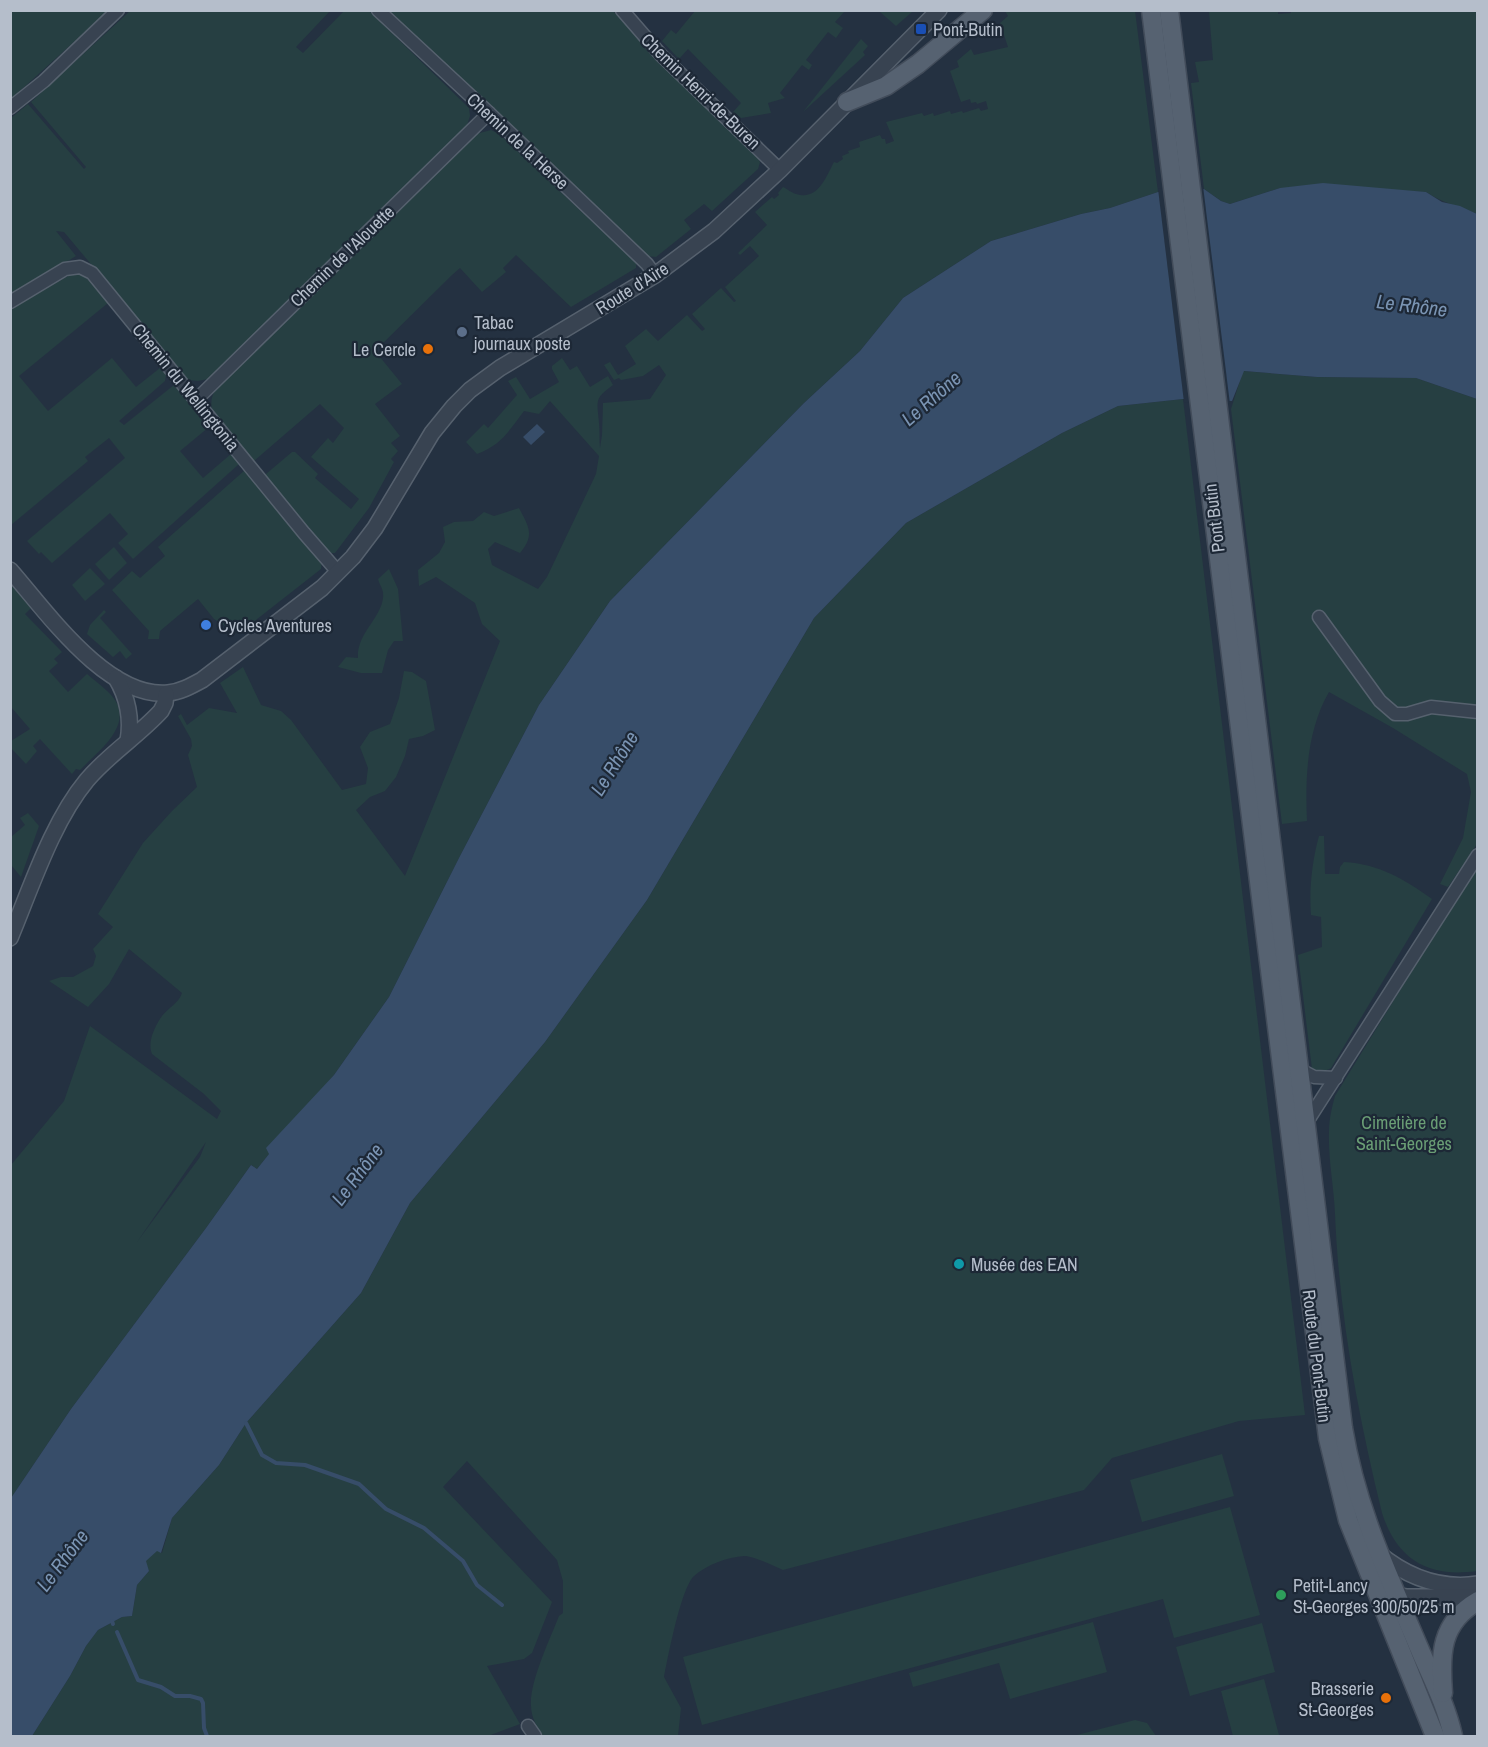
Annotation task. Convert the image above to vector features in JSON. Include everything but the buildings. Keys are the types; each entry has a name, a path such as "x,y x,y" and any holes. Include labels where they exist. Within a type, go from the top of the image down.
{"main road":[{"path":"847,102 886,86 918,64 983,10"},
{"path":"1151,10 1169,79"},
{"path":"1169,10 1169,79"},
{"name":"Pont Butin","path":"1169,79 1276,957"},
{"name":"Route du Pont-Butin","path":"1276,957 1299,1069 1346,1445 1360,1504 1378,1553 1444,1706 1453,1737"},
{"name":"Route du Pont-Butin","path":"1276,957 1328,1437 1348,1520 1431,1731"},
{"path":"1444,1706 1441,1672 1444,1643 1459,1615 1478,1599"}],"street":[{"path":"10,108 44,81 118,10"},
{"name":"Chemin de la Herse","path":"378,10 647,264 655,275"},
{"name":"Chemin Henri-de-Buren","path":"621,10 661,55 780,170"},
{"name":"Route d'Aïre","path":"166,694 202,680 293,610 353,557 375,528 432,433 462,398 500,368 655,275 714,231 780,170 939,10"},
{"name":"Chemin de l'Alouette","path":"196,400 489,113"},
{"name":"Chemin du Wellingtonia","path":"10,302 65,269 72,267 86,269 92,273 338,572"},
{"path":"10,570 73,642 116,678 144,692 166,694 161,711 96,770 70,804 10,938"},
{"path":"1319,616 1380,701 1395,714 1407,714 1431,707 1478,712"},
{"path":"116,678 123,690 129,709 128,741"},
{"path":"1305,1125 1478,855"},
{"path":"1299,1069 1314,1077 1336,1078"},
{"path":"1378,1553 1403,1571 1425,1581 1449,1586 1478,1584"},
{"path":"1376,1591 1397,1596 1478,1599"}],"green space":[{"path":"11,10 108,10 108,11 11,99"},
{"path":"1291,10 1477,11 1477,214 1426,192 1280,188 1230,204 1221,201 1204,189 1191,83 1199,82 1195,62 1213,60 1209,11 1278,11 1278,14 1291,13"},
{"path":"130,11 330,11 296,47 303,53 344,11 369,11 469,108 470,116 467,125 208,379 198,381 188,380 64,232 56,231 76,256 11,296 11,118 28,104 84,169 86,167 31,102"},
{"path":"388,11 613,11 687,90 757,156 760,162 758,169 712,211 704,204 684,220 691,229 656,257 647,256"},
{"path":"695,11 845,11 835,22 843,28 836,38 828,32 806,60 812,65 809,70 802,65 780,93 785,98 768,103 771,113 741,118 733,112 741,103 688,49 679,59 662,41 671,30 676,34"},
{"path":"879,11 913,11 896,26"},
{"path":"1005,11 1135,11 1158,192 1110,208 1081,214 991,241 903,298 860,351 804,403 610,601 539,705 389,997 334,1075 257,1169 251,1165 71,1409 11,1498 11,1165 64,1101 90,1026 217,1119 221,1111 204,1094 152,1054 152,1034 164,1013 182,993 129,949 109,984 88,1007 49,981 61,977 73,977 93,966 96,956 93,949 113,927 98,914 143,843 197,787 188,755 192,746 191,739 178,716 181,714 187,725 209,708 237,713 220,683 243,667 261,705 281,711 291,720 342,790 366,784 368,768 360,747 370,732 390,724 399,698 404,671 412,672 426,681 435,730 409,739 396,777 385,791 370,797 356,810 405,876 500,641 482,624 475,603 436,577 419,586 418,570 439,553 445,542 443,527 454,522 473,521 484,512 494,516 519,508 529,531 525,547 520,553 495,542 488,549 492,565 538,589 547,577 596,474 599,456 550,401 539,414 524,411 498,442 477,454 466,442 484,424 488,428 517,395 508,381 516,377 530,399 559,382 552,366 562,358 570,370 577,366 590,387 608,376 613,385 598,401 600,448 603,403 650,399 666,375 659,365 643,376 614,380 604,365 610,362 618,375 636,364 625,346 646,329 658,341 687,315 702,331 705,329 692,314 721,288 734,302 736,301 725,287 759,256 750,246 740,255 738,253 767,225 755,212 772,197 774,199 779,195 783,187 804,195 816,191 834,162 837,163 843,159 842,156 849,153 848,151 860,147 859,142 880,135 882,139 885,139 886,144 894,141 886,122 922,113 924,116 933,113 934,116 950,111 951,114 979,108 981,111 988,109 986,101 977,104 976,102 971,103 970,99 961,102 950,71 959,67 957,61 971,49 974,55 1008,47 1000,23 1008,16","holes":["206,1142 200,1157 137,1242"]},
{"path":"861,39 868,46 863,52 865,55 803,112"},
{"path":"491,130 499,134 636,263 636,268 571,307 516,255 503,268 506,272 482,292 460,268 452,275 375,351 402,384 375,404 400,436 391,443 398,451 391,459 394,462 369,508 335,553 330,553 265,477 292,452 295,452 318,474 315,478 351,509 359,499 311,457 328,438 333,443 344,428 320,404 254,461 213,412 211,403 213,395 216,389 476,134"},
{"path":"75,272 83,274 108,303 19,376 48,411 112,358 136,387 160,368 166,375 165,381 119,421 124,425 174,385 209,427 180,451 203,478 231,454 239,464 133,559 118,543 128,534 110,513 52,563 41,552 39,554 27,541 125,458 109,438 85,457 88,461 11,525 11,309"},
{"path":"1243,371 1317,377 1416,378 1477,399 1477,844 1448,887 1440,884 1463,838 1471,792 1467,774 1329,692 1316,722 1309,754 1306,788 1307,821 1282,824 1231,409"},
{"path":"1183,399 1305,1415 1239,1421 1112,1458 1084,1490 783,1570 748,1556 711,1565 694,1576 684,1594 664,1677 681,1708 678,1736 543,1736 532,1714 531,1696 541,1661 559,1616 563,1613 563,1581 557,1560 467,1461 443,1487 552,1602 532,1653 524,1659 487,1666 520,1724 488,1736 32,1736 98,1630 122,1617 132,1616 137,1585 149,1571 145,1561 157,1550 162,1553 172,1518 219,1465 246,1423 361,1293 410,1203 545,1042 647,900 814,618 906,523 1062,433 1118,406"},
{"path":"245,470 322,562 321,569 238,634 214,619 198,599 160,631 159,639 148,639 149,631 112,590 132,571 140,578 165,556 158,547"},
{"path":"114,547 127,563 109,580 95,564"},
{"path":"90,568 105,584 85,601 72,585"},
{"path":"389,569 398,589 403,641 394,641 388,650 382,673 361,673 338,667 346,657 358,658 361,640 383,600 383,592 378,579"},
{"path":"11,584 32,607 25,614 62,652 54,659 58,663 49,671 68,692 87,674 112,696 119,710 116,730 110,739 80,770 76,769 72,774 40,739 33,746 37,751 26,764 11,748 11,741 30,729 11,707"},
{"path":"104,610 106,612 100,618 132,654 126,659 120,651 113,657 87,634 90,625"},
{"path":"28,813 39,826 21,877 11,867 11,837 25,825 20,818"},
{"path":"1319,836 1324,836 1325,874 1339,874 1344,862 1357,863 1391,874 1432,899 1331,1068 1322,1071 1312,1069 1298,955 1322,947 1321,917 1311,915 1310,905"},
{"name":"Cimetière de Saint-Georges","path":"1477,865 1477,1571 1444,1572 1417,1562 1406,1554 1396,1543 1382,1513 1365,1439 1345,1327 1337,1252 1329,1132 1335,1096"},
{"path":"1222,1454 1234,1496 1142,1522 1130,1480"},
{"path":"1230,1507 1260,1615 1174,1638 1163,1599 702,1725 683,1657"},
{"path":"1093,1622 1107,1672 1010,1699 999,1663 913,1687 909,1673"},
{"path":"1262,1623 1275,1672 1190,1696 1176,1647"},
{"path":"1264,1679 1279,1735 1233,1736 1221,1691"},
{"path":"1135,1720 1147,1723 1156,1736 1073,1736"}],"water":[{"name":"Le Rhône","path":"1323,183 1426,192 1442,202 1460,206 1477,214 1477,399 1416,378 1317,377 1244,371 1232,401 1183,399 1118,406 1062,433 906,523 814,618 647,900 545,1042 410,1203 361,1293 246,1423 219,1465 172,1518 161,1553 157,1551 146,1561 149,1571 137,1585 132,1616 122,1617 98,1630 32,1736 11,1736 11,1498 71,1409 251,1165 257,1169 269,1154 266,1148 334,1075 389,997 539,705 610,601 804,403 860,351 903,298 991,241 1081,214 1110,208 1158,192 1204,189 1221,201 1230,204 1280,188"},
{"path":"537,424 545,432 531,445 523,437"}],"pier":[{"path":"1203,186 1230,404 1184,402 1158,189"}],"waterway":[{"path":"246,1423 262,1455 276,1463 305,1465 359,1484 386,1509 424,1528 463,1561 477,1585 502,1605"},
{"path":"117,1632 138,1680 161,1687 175,1696 201,1699 207,1736"}],"place":[{"name":"Pont-Butin","path":"921,29"},
{"name":"Tabac journaux poste","path":"462,332"},
{"name":"Le Cercle","path":"428,349"},
{"name":"Cycles Aventures","path":"206,625"},
{"name":"Musée des EAN","path":"959,1264"},
{"name":"Petit-Lancy St-Georges 300/50/25 m","path":"1281,1595"},
{"name":"Brasserie St-Georges","path":"1386,1698"}]}
